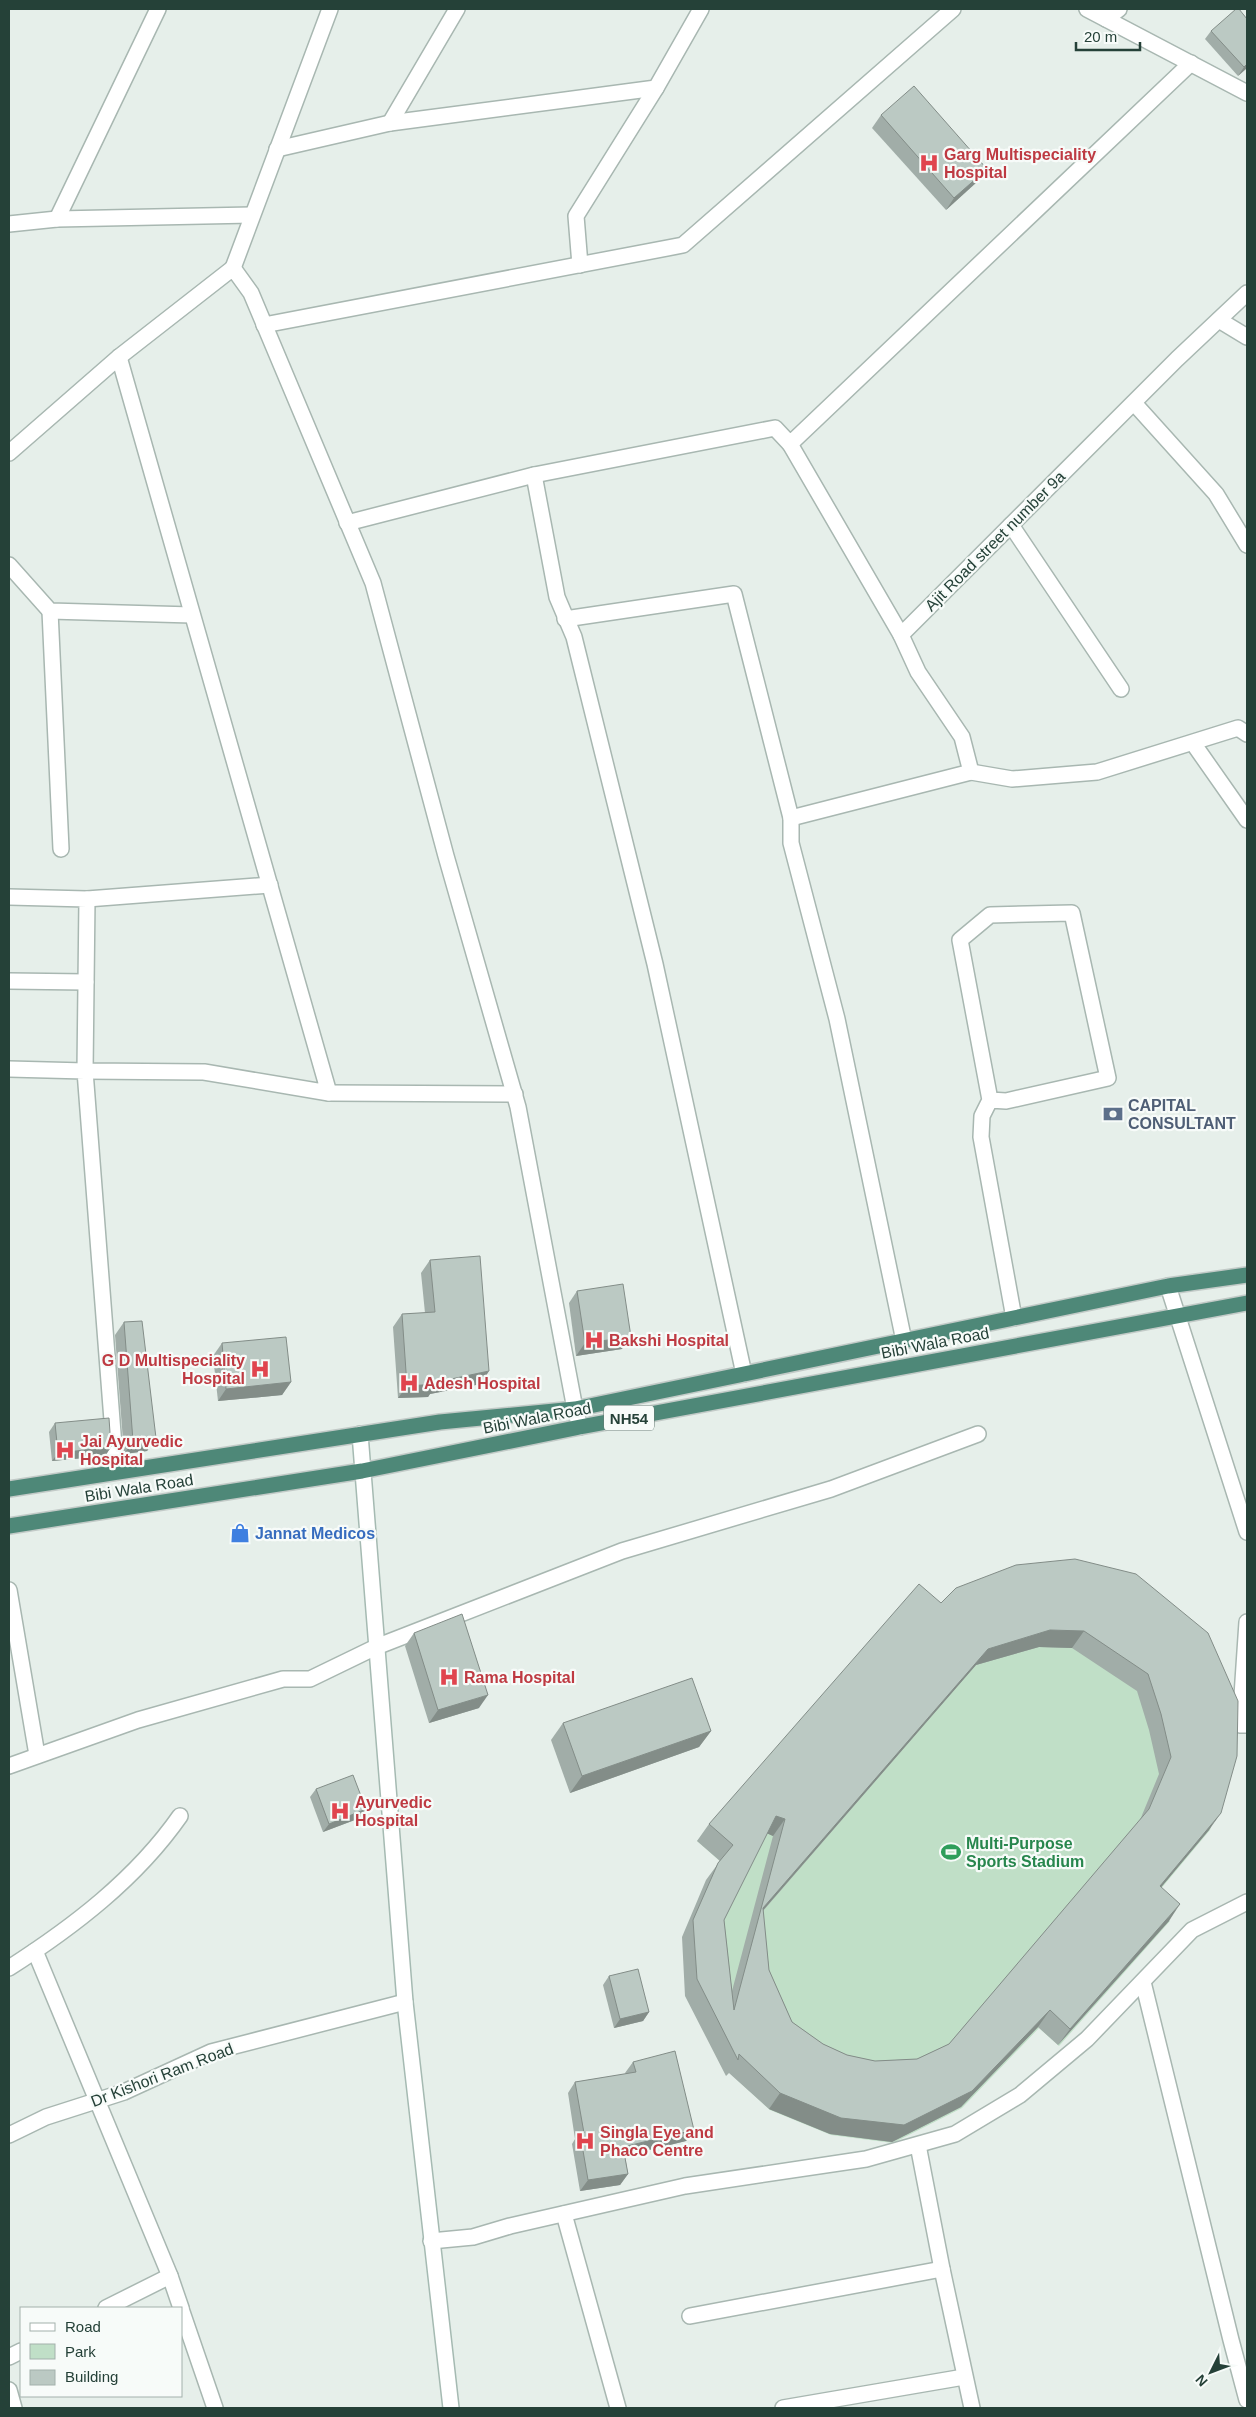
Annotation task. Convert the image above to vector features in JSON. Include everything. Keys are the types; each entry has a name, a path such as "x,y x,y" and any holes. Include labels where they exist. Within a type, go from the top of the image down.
{"highway":[{"name":"NH54","path":"9,1489 440,1422 575,1409 1168,1286 1247,1275"},
{"name":"Bibi Wala Road","path":"9,1526 362,1471 580,1427 1247,1302"}],"street":[{"path":"57,219 158,9"},
{"path":"9,453 119,357 233,268 330,9"},
{"path":"390,123 457,9"},
{"path":"580,265 576,216 656,88 701,9"},
{"path":"264,325 683,246 953,9"},
{"path":"1087,9 1247,93"},
{"path":"1106,19 1119,9"},
{"path":"790,444 1191,63"},
{"path":"278,149 390,123 656,88"},
{"path":"9,224 57,219 252,216"},
{"path":"233,268 251,294 373,583 446,856 515,1094 580,1427"},
{"name":"Ajit Road street number 9a","path":"901,635 1247,293"},
{"path":"1219,320 1247,337"},
{"path":"119,357 329,1093"},
{"path":"1134,403 1216,494 1247,545"},
{"path":"348,523 534,475 775,428 790,444 901,635 918,672 962,737 971,772"},
{"path":"534,475 557,597 574,637 655,964 744,1374"},
{"path":"1011,525 1121,688"},
{"path":"9,565 50,611 61,849"},
{"path":"565,619 734,594 791,818 791,843 837,1019 904,1341"},
{"path":"50,611 192,614"},
{"path":"791,818 971,772 1012,779 1096,772 1238,728 1247,734"},
{"path":"1193,743 1247,820"},
{"path":"9,897 87,899 270,885"},
{"path":"87,899 85,1071 116,1472"},
{"path":"990,1100 1006,1101 1108,1078 1072,913 990,915 960,940 990,1100 982,1116 981,1137 1014,1318"},
{"path":"9,980 86,982"},
{"path":"9,1069 204,1072 329,1093 515,1094"},
{"path":"1168,1286 1179,1315 1247,1532"},
{"path":"360,1434 405,2002 451,2408"},
{"path":"9,1766 138,1720 283,1679 310,1679 376,1646 622,1551 831,1488 978,1434"},
{"path":"9,1590 37,1755"},
{"path":"1247,1622 1240,1725 1247,1725"},
{"path":"9,1968 102,1902 164,1840 180,1816"},
{"path":"431,2241 473,2237 685,2186 866,2159 955,2134 1020,2095 1087,2039 1144,1982 1192,1930 1247,1902"},
{"path":"35,1951 170,2276 180,2307"},
{"path":"1144,1982 1230,2340 1247,2400"},
{"name":"Dr Kishori Ram Road","path":"9,2135 46,2117 124,2092 211,2052 405,2002"},
{"path":"918,2145 964,2377 972,2408"},
{"path":"564,2214 618,2408"},
{"path":"690,2316 942,2269"},
{"path":"108,2307 170,2276"},
{"path":"182,2312 215,2408"},
{"path":"9,2358 20,2352"},
{"path":"783,2408 964,2377"},
{"path":"9,2390 14,2408"}],"green space":[{"name":"Multi-Purpose Sports Stadium","path":"1063,1575 1226,1773 1210,1830 1149,1903 1170,1921 1059,2046 1039,2028 962,2108 893,2143 831,2135 770,2110 720,2064 721,1862 697,1841 907,1601 929,1619"}],"building":[{"path":"1236,9 1239,9 1247,19 1247,64 1244,67 1211,31"},
{"path":"914,86 987,169 954,198 881,115"},
{"path":"480,1256 489,1371 437,1382 437,1384 407,1386 402,1314 435,1312 430,1260"},
{"path":"623,1284 631,1337 585,1343 577,1291"},
{"path":"142,1321 156,1438 133,1441 124,1322"},
{"path":"286,1337 291,1382 226,1389 222,1343"},
{"path":"109,1418 111,1447 58,1453 55,1423"},
{"path":"1075,1559 1136,1574 1208,1633 1238,1701 1237,1756 1221,1813 1160,1886 1180,1904 1070,2029 1050,2010 972,2091 904,2125 841,2118 780,2093 739,2054 738,2060 697,1979 693,1920 718,1863 733,1845 709,1824 919,1584 941,1603 956,1588 1016,1565","holes":["1050,1630 1084,1631 1148,1674 1161,1714 1171,1757 1149,1809 949,2044 917,2059 875,2061 847,2055 823,2044 792,2022 769,1970 763,1908 988,1649","776,1816 785,1819 734,2010 724,1920"]},
{"path":"462,1614 488,1695 438,1710 414,1633"},
{"path":"692,1678 711,1731 582,1776 563,1723"},
{"path":"353,1775 366,1809 329,1824 316,1789"},
{"path":"638,1969 649,2012 620,2019 609,1976"},
{"path":"675,2051 694,2130 623,2147 628,2174 588,2180 580,2133 584,2133 575,2082 636,2072 633,2062"}],"place":[{"name":"Garg Multispeciality Hospital","path":"929,163"},
{"name":"CAPITAL CONSULTANT","path":"1113,1114"},
{"name":"Bakshi Hospital","path":"594,1340"},
{"name":"G D Multispeciality Hospital","path":"260,1369"},
{"name":"Adesh Hospital","path":"409,1383"},
{"name":"Jai Ayurvedic Hospital","path":"65,1450"},
{"name":"Jannat Medicos","path":"240,1533"},
{"name":"Rama Hospital","path":"449,1677"},
{"name":"Ayurvedic Hospital","path":"340,1811"},
{"name":"Multi-Purpose Sports Stadium","path":"951,1852"},
{"name":"Singla Eye and Phaco Centre","path":"585,2141"}]}
